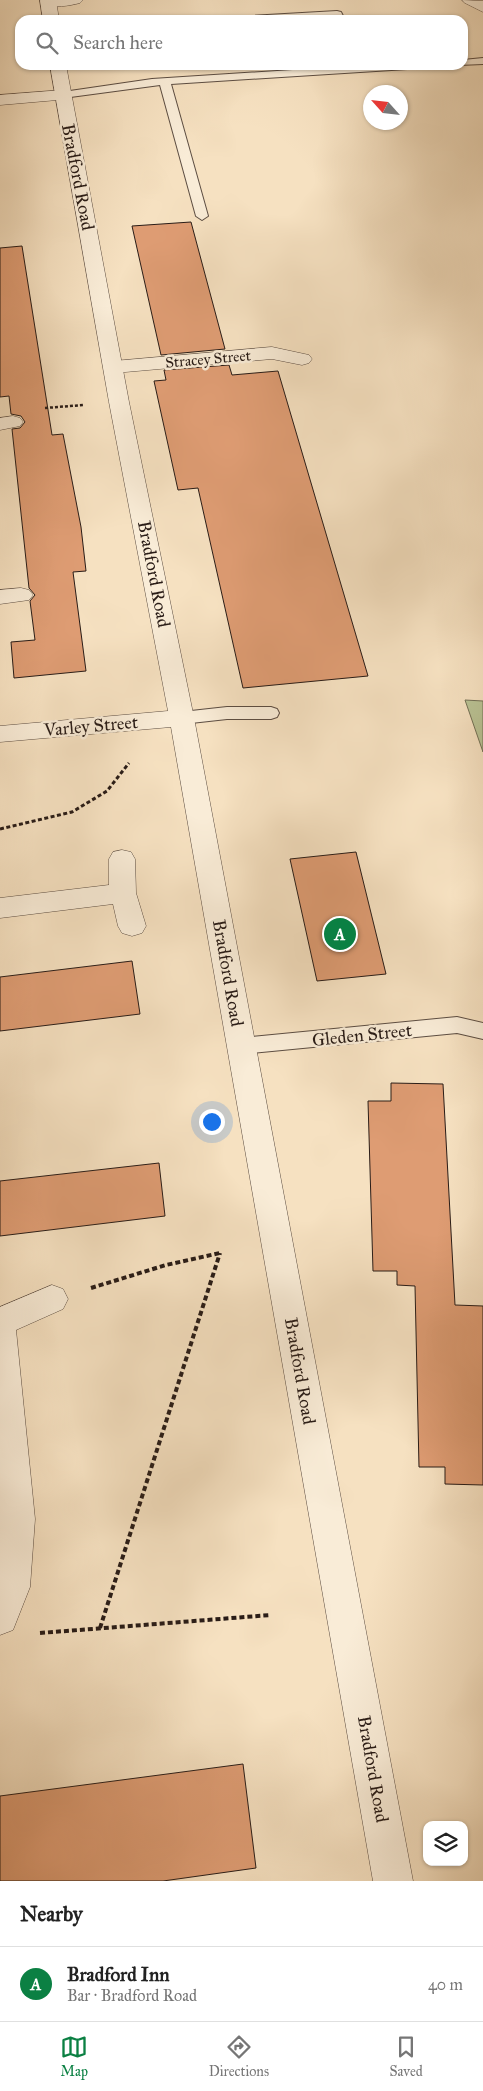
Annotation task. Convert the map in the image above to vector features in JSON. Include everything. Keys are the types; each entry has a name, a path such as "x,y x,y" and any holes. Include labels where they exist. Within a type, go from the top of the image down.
{"street":[{"path":"50,15 48,1 75,0"},
{"path":"470,0 483,7"},
{"name":"Bradford Road","path":"59,70 119,402 182,718 393,1881"},
{"path":"0,100 63,96"},
{"name":"Stracey Street","path":"114,367 272,353 302,359"},
{"name":"Varley Street","path":"0,734 182,718"},
{"path":"122,859 123,893 132,926"},
{"path":"0,908 123,893"},
{"path":"0,1322 52,1300"},
{"path":"0,1330 18,1519 12,1587 0,1617"}],"lane":[{"path":"320,15 338,15"},
{"path":"468,62 483,61"},
{"path":"63,96 124,85 320,70"},
{"path":"165,81 202,216"},
{"path":"182,718 227,713 271,713"},
{"name":"Gleden Street","path":"241,1046 457,1026 483,1031"}],"path":[{"path":"6,423 36,409 119,402"},
{"path":"0,830 72,812 107,791 129,763"},
{"path":"100,1628 220,1253 166,1265 126,1278"},
{"path":"36,1633 271,1615"}],"green space":[{"path":"465,700 483,701 483,752"}],"building":[{"path":"191,222 225,349 161,355 132,226"},
{"path":"22,246 52,435 63,434 81,527 86,571 73,572 86,671 14,678 11,642 35,640 30,601 35,595 29,588 12,429 20,428 25,422 21,416 11,414 9,396 0,397 0,248"},
{"path":"229,365 232,375 278,371 368,676 243,688 198,488 178,490 154,381 166,380 164,370"},
{"path":"356,852 386,974 317,981 290,859"},
{"path":"132,961 140,1014 0,1031 0,977"},
{"path":"391,1083 443,1084 455,1305 483,1306 483,1485 445,1484 445,1467 419,1467 415,1286 397,1285 397,1271 373,1271 368,1101 391,1101"},
{"path":"159,1163 165,1216 0,1236 0,1181"},
{"path":"243,1764 256,1868 163,1881 0,1881 0,1796"}],"place":[{"name":"Bradford Inn","path":"340,934"}]}
